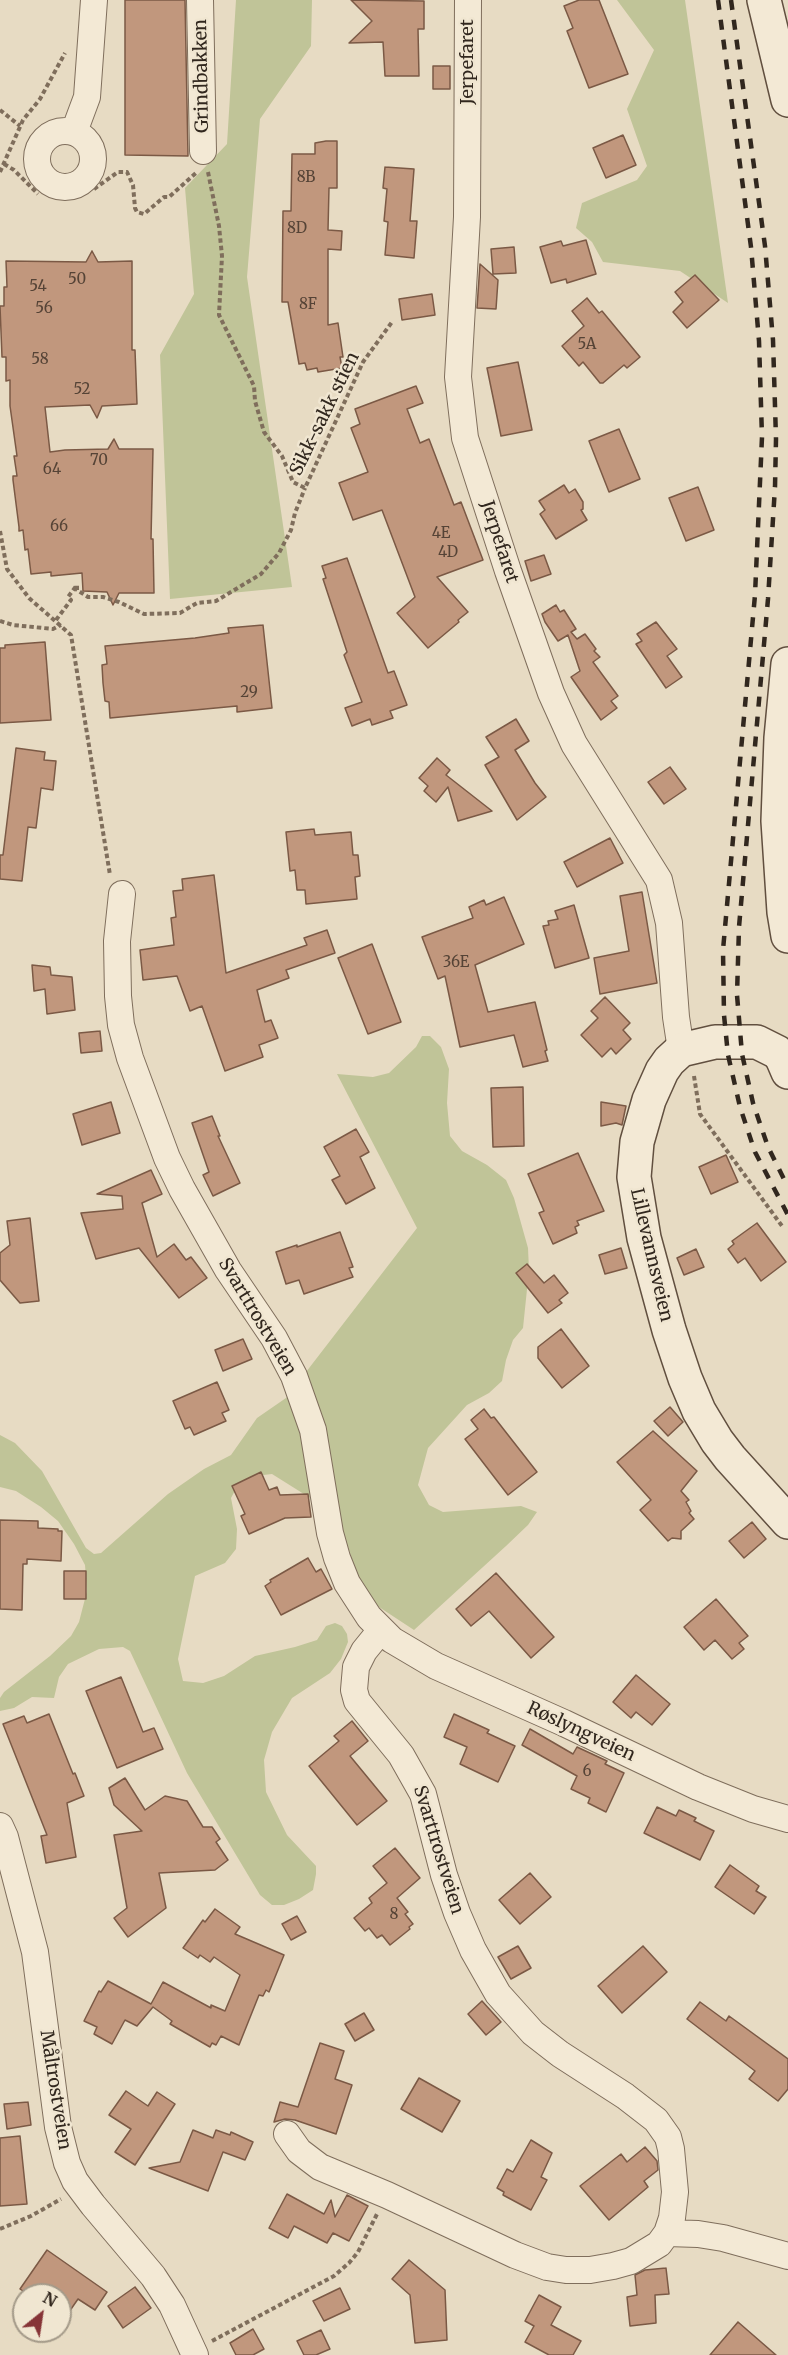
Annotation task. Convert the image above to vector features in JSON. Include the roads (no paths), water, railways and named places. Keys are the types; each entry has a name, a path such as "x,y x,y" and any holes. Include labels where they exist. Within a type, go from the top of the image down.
{"street":[{"path":"74,132 87,98 94,0"},
{"name":"Grindbakken","path":"201,0 205,157"},
{"name":"Jerpefaret","path":"468,0 467,217 458,377 465,438 551,693 574,744 659,880 669,923 676,1017 687,1059"},
{"path":"764,0 788,100"},
{"path":"788,664 781,738 778,820 784,912 788,936"},
{"name":"Svarttrostveien","path":"122,894 117,941 121,1025 150,1114 182,1189 228,1270 274,1338 294,1376 313,1430 330,1533 337,1558 352,1593 381,1630 364,1651 356,1667 354,1690 357,1701 401,1755 423,1794 444,1875 457,1913 473,1950 498,1994 533,2033 560,2054 645,2111 656,2120 668,2137 674,2166 675,2192 668,2233"},
{"path":"687,1059 715,1042 735,1040 757,1042 777,1052 788,1072"},
{"name":"Lillevannsveien","path":"687,1059 669,1061 656,1084 637,1142 634,1177 644,1238 669,1330 699,1411 730,1458 788,1522"},
{"name":"Røslyngveien","path":"381,1630 411,1653 436,1666 727,1799 788,1819"},
{"name":"Måltrostveien","path":"0,1826 35,1952 61,2146 75,2181 153,2276 172,2305 195,2354"},
{"path":"287,2134 308,2160 320,2167 387,2195 515,2255 547,2267 590,2270 631,2261 659,2244 668,2233 723,2238 788,2256"}],"railway":[{"path":"718,0 751,247 759,341 762,437 755,595 723,950 724,1015 728,1055 740,1107 755,1152 788,1215"},
{"path":"731,0 765,246 773,340 776,439 768,599 739,927 737,995 742,1054 753,1103 768,1147 788,1187"}]}
